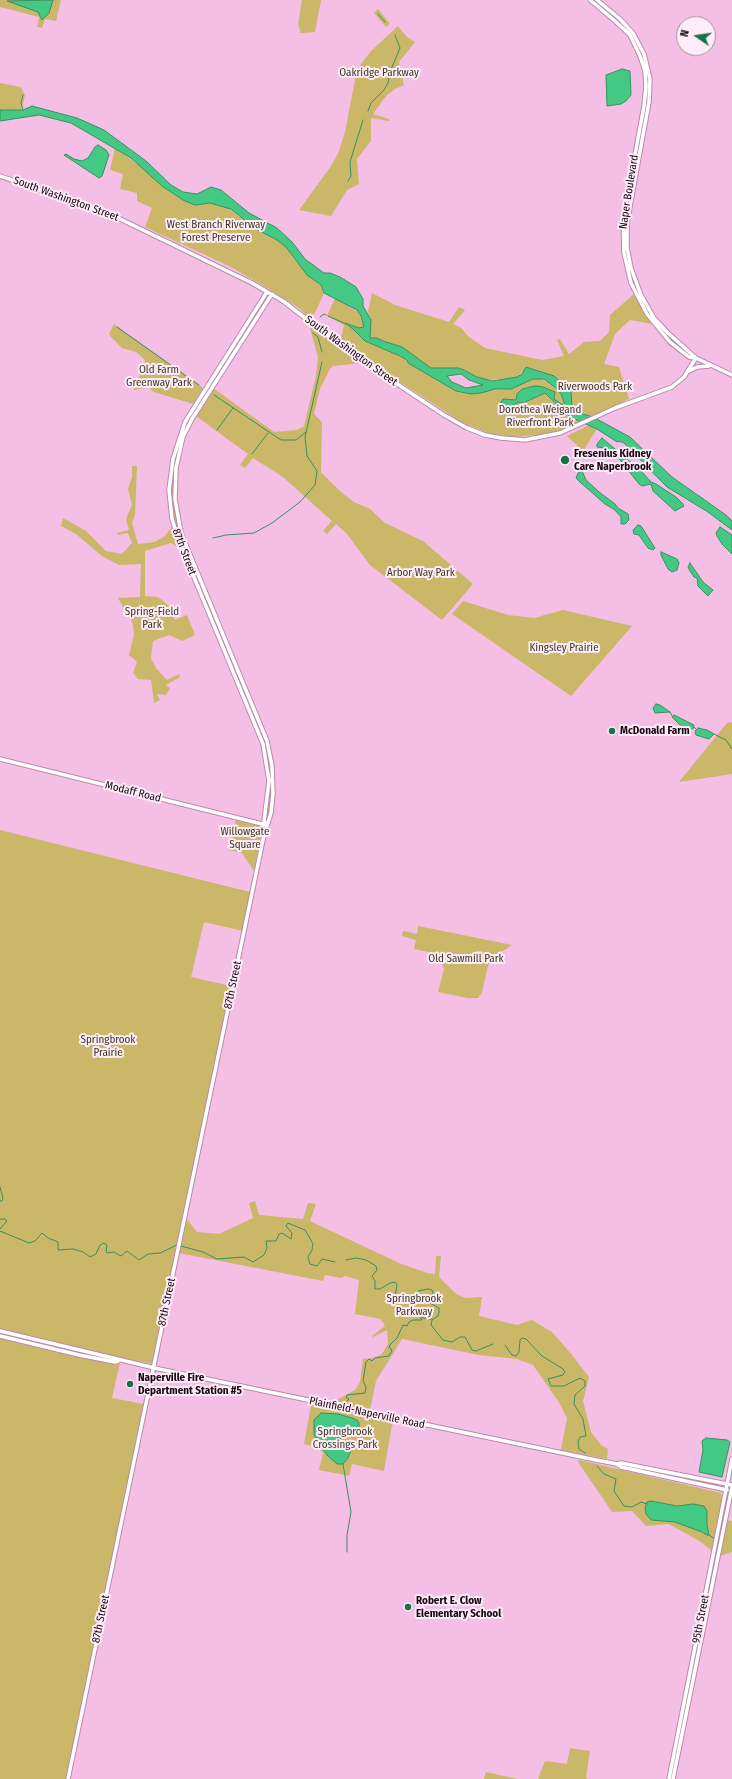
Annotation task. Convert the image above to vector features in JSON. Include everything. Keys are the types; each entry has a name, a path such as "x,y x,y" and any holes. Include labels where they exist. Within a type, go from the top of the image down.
{"main road":[{"name":"Naper Boulevard","path":"590,0 630,35 645,71 646,86 644,106 623,219 622,237 626,268 636,295 655,326 683,352 691,358 696,358"},
{"name":"Naper Boulevard","path":"597,0 620,19 633,33 644,54 650,79 649,102 627,223 627,247 631,268 641,295 654,318 668,333 696,358"},
{"name":"South Washington Street","path":"0,176 112,215 206,260 272,294 355,356 451,419 471,430 497,438 532,439 560,433 632,401 668,389 676,384 686,373 696,358"},
{"name":"87th Street","path":"266,825 264,821 268,781 263,744 177,538 172,519 170,490 172,459 185,422 267,292"},
{"name":"87th Street","path":"68,1779 266,825 270,817 273,794 272,766 269,746 181,533 176,509 174,483 180,449 190,423 272,294"},
{"path":"696,358 732,375"},
{"path":"686,373 697,367 711,366"},
{"name":"Modaff Road","path":"0,758 266,825"},
{"name":"Plainfield-Naperville Road","path":"0,1331 116,1358 118,1361"},
{"name":"Plainfield-Naperville Road","path":"0,1336 85,1356 154,1368 616,1464 621,1467 726,1490 732,1489"},
{"name":"95th Street","path":"669,1779 732,1459"},
{"name":"Plainfield-Naperville Road","path":"616,1464 621,1463 727,1484 732,1489"},
{"name":"95th Street","path":"673,1779 732,1489"}],"green space":[{"path":"0,0 61,0 56,21 45,19 42,28 37,27 39,17 0,7"},
{"path":"302,0 321,0 315,32 301,33 298,24"},
{"path":"378,9 390,24 386,27 374,13"},
{"name":"Oakridge Parkway","path":"398,26 407,37 415,42 399,62 404,85 395,89 386,96 373,114 389,119 389,121 371,118 371,141 357,159 359,184 347,190 331,216 299,210 338,154 345,132 356,75 361,64 371,51"},
{"path":"0,83 21,87 25,95 21,112 0,115"},
{"name":"West Branch Riverway Forest Preserve","path":"115,148 147,171 169,191 183,200 195,205 210,203 227,207 256,229 277,240 286,247 294,259 313,280 321,286 324,293 316,311 310,319 299,308 229,266 145,227 152,208 137,201 137,193 120,189 123,174 110,170"},
{"name":"Riverwoods Park","path":"372,293 395,305 449,322 459,307 465,310 453,324 460,327 469,337 485,348 542,360 564,356 557,340 560,339 569,354 584,342 600,341 609,332 610,315 634,294 652,324 630,320 615,334 604,364 619,367 629,399 592,416 576,412 572,407 570,396 538,370 527,367 517,377 489,380 477,377 458,368 431,368 402,347 377,338 370,338 371,321 368,312"},
{"name":"Dorothea Weigand Riverfront Park","path":"335,298 359,313 364,324 365,341 400,356 407,360 408,363 456,391 465,393 508,389 533,379 540,378 556,388 561,394 564,402 563,406 554,399 554,392 543,387 527,387 521,389 516,400 502,405 513,405 519,402 522,404 544,393 570,417 581,421 561,430 545,434 515,437 488,433 463,423 340,343 344,325 327,316"},
{"name":"Old Farm Greenway Park","path":"114,324 203,388 193,404 154,392 148,387 134,390 133,387 144,369 145,360 136,352 122,348 111,337 109,334"},
{"name":"Arbor Way Park","path":"309,325 361,363 333,366 320,389 314,414 322,422 321,472 341,492 354,502 370,509 385,523 423,541 473,584 442,620 370,565 347,534 336,524 327,534 323,531 332,521 283,477 253,458 245,468 240,465 248,454 196,416 213,388 274,432 297,430 304,426 316,376 318,357"},
{"path":"589,425 597,429 583,451 567,436"},
{"name":"Spring-Field Park","path":"132,466 137,466 135,514 132,523 138,544 154,542 164,537 173,526 178,547 171,543 145,551 145,596 158,597 168,605 175,620 187,615 195,635 182,641 169,635 153,641 151,658 156,668 167,680 179,674 180,677 166,685 170,688 166,695 157,694 160,700 154,703 151,680 138,679 133,673 137,662 129,655 134,635 133,624 118,598 140,597 141,564 119,565 102,556 76,534 61,526 63,518 86,531 106,551 122,554 132,543 128,533 118,535 117,533 129,530 126,519 132,505 128,489 132,477"},
{"path":"173,473 176,517 191,564 182,547 174,522 171,499"},
{"path":"194,569 243,686 233,669"},
{"name":"Kingsley Prairie","path":"463,601 508,615 534,618 563,610 632,626 571,696 452,614"},
{"path":"245,696 255,713 267,745 271,769 272,788 270,812 267,820 270,783 267,756 260,731"},
{"path":"727,723 732,723 732,774 679,782"},
{"name":"Willowgate Square","path":"236,820 262,827 254,871 242,853 228,850"},
{"name":"Springbrook Prairie","path":"0,830 250,892 243,931 204,922 191,977 231,986 153,1364 121,1358 112,1398 144,1404 66,1779 0,1779"},
{"name":"Old Sawmill Park","path":"418,926 512,945 492,958 488,966 482,992 478,998 468,998 438,992 444,969 440,957 433,953 414,949 416,940 402,936 403,931 417,934"},
{"name":"Springbrook Parkway","path":"255,1201 259,1215 303,1219 308,1203 316,1204 310,1221 399,1263 427,1273 435,1274 436,1256 441,1256 439,1277 455,1293 465,1298 482,1297 479,1316 517,1325 532,1320 552,1332 589,1377 583,1401 591,1432 601,1445 608,1449 607,1459 561,1450 567,1418 558,1401 533,1365 517,1359 479,1355 402,1339 376,1381 370,1410 333,1402 355,1390 360,1382 363,1359 373,1358 382,1354 388,1344 387,1330 373,1337 372,1336 385,1326 381,1319 355,1314 359,1280 345,1276 341,1278 325,1275 323,1281 179,1253 186,1218 197,1232 219,1234 253,1218 249,1203"},
{"name":"Springbrook Crossings Park","path":"311,1405 391,1422 392,1425 384,1471 352,1464 349,1476 319,1470 323,1453 318,1447 304,1444"},
{"path":"579,1460 721,1493 722,1503 713,1552 701,1542 669,1524 646,1526 632,1511 612,1512 578,1462"},
{"path":"727,1520 732,1521 732,1552 720,1556"},
{"path":"570,1748 590,1751 586,1777 588,1779 538,1779 545,1761 567,1764"},
{"path":"486,1772 518,1779 484,1779"}],"shaded area":[{"path":"53,0 49,13 42,20 38,12 7,1"},
{"path":"622,69 630,71 631,95 621,104 607,106 606,75"},
{"path":"32,106 77,118 104,130 146,161 171,185 183,192 197,194 211,187 221,190 249,213 277,228 292,242 305,259 324,273 330,273 340,277 356,287 363,299 363,306 371,320 370,338 377,338 402,347 431,368 458,368 477,377 492,381 517,377 522,374 526,367 554,376 571,392 572,407 576,412 593,417 630,437 672,477 726,515 732,521 732,530 708,512 667,487 624,443 619,441 617,442 597,429 570,417 545,393 523,403 519,402 511,406 500,404 503,399 516,400 517,394 522,389 535,386 543,387 555,392 554,399 564,406 561,394 544,379 533,379 511,389 495,389 471,394 456,391 408,363 407,360 400,356 365,341 345,323 359,328 364,327 361,316 357,310 324,293 321,285 307,275 286,247 277,240 256,229 231,209 210,203 195,205 183,200 162,186 131,158 71,123 39,115 0,121 0,110 23,110","holes":["461,374 469,380 483,385 466,388 452,382 447,376"]},
{"path":"98,145 106,150 109,155 102,176 99,178 64,155 66,154 74,159 82,161 88,158"},
{"path":"602,438 640,470 651,482 676,497 684,506 675,511 653,491 651,484 642,486 639,484 617,456 605,448 597,447 597,444"},
{"path":"582,471 586,480 618,508 628,514 629,520 625,524 621,524 621,517 615,510 605,504 576,478 578,473"},
{"path":"638,525 641,526 655,548 653,550 648,548 639,535 634,534 633,530"},
{"path":"720,527 732,535 732,554 722,544 717,536 716,533"},
{"path":"661,552 677,559 679,563 677,570 672,572 668,569"},
{"path":"690,563 703,582 713,590 708,596 698,586 697,578 694,577 688,567"},
{"path":"656,704 670,712 655,713 653,708"},
{"path":"674,715 694,725 693,729 686,728 679,724 672,717"},
{"path":"698,728 707,730 714,734 709,739 696,735 695,731"},
{"path":"321,1413 338,1414 357,1420 359,1423 359,1429 355,1435 343,1437 331,1443 333,1448 345,1445 351,1450 348,1458 343,1464 337,1464 327,1455 314,1435 314,1420"},
{"path":"706,1438 727,1440 730,1442 722,1477 699,1472 703,1450 702,1441"},
{"path":"651,1501 677,1506 693,1504 704,1506 707,1511 709,1535 675,1522 651,1520 646,1514 645,1508 647,1502"}],"waterway":[{"path":"378,14 385,22"},
{"path":"368,111 371,103 384,90 388,83 390,72 400,48 395,35"},
{"path":"23,95 21,103 23,110"},
{"path":"348,181 351,176 350,162 363,120"},
{"path":"341,289 352,298"},
{"path":"320,317 324,314 326,315"},
{"path":"328,316 346,324"},
{"path":"117,327 199,385"},
{"path":"313,333 318,337 322,352"},
{"path":"213,538 226,535 254,533 272,523 300,502 315,485 317,471 307,456 305,437 322,362"},
{"path":"214,395 281,440 296,440 306,432"},
{"path":"217,430 233,408"},
{"path":"252,454 268,433"},
{"path":"670,712 672,716"},
{"path":"714,734 726,740 732,749"},
{"path":"0,1187 3,1198 2,1201 0,1201"},
{"path":"0,1219 5,1219 7,1221 0,1229"},
{"path":"181,1246 203,1252 217,1259 244,1257 253,1262 264,1255 267,1248 266,1241 276,1241 279,1234 282,1233 291,1239 292,1233 286,1226 288,1223 305,1230 313,1244 312,1250 308,1257 310,1264 317,1266 322,1259 335,1262"},
{"path":"0,1231 29,1243 35,1241 42,1233 48,1238 58,1242 58,1250 73,1249 83,1252 90,1257 96,1254 100,1245 104,1243 107,1245 106,1252 108,1253 114,1252 121,1256 127,1251 139,1260 148,1254 160,1253 177,1245"},
{"path":"346,1260 356,1258 366,1260 376,1266 377,1270 372,1276 375,1281 375,1289 380,1289 390,1283 395,1282 397,1285 395,1297 403,1302 409,1302 418,1291 428,1289 432,1290 433,1293 430,1303 439,1308 439,1312 438,1316 432,1320 431,1325 443,1340 452,1342 460,1337 465,1337 472,1350 476,1351 493,1344"},
{"path":"345,1403 349,1399 346,1397 347,1395 365,1393 366,1387 363,1381 366,1362 369,1359 372,1361 375,1358 389,1356 392,1351 389,1346 397,1338 403,1325 407,1326 409,1322 413,1320 422,1320 420,1316 425,1319 428,1315 429,1319 432,1319"},
{"path":"505,1345 512,1355 516,1356 519,1352 520,1340 522,1338 526,1339 542,1356 563,1369 565,1372 563,1375 548,1379 551,1386 564,1386 580,1378 585,1381 585,1386 575,1395 574,1404 583,1419 586,1436 580,1437 578,1442 579,1449 585,1453"},
{"path":"343,1464 351,1512 347,1535 347,1552"},
{"path":"597,1466 604,1474 616,1479 614,1491 624,1506 632,1507 641,1502 647,1504"},
{"path":"709,1535 715,1539"}],"place":[{"name":"Fresenius Kidney Care Naperbrook","path":"565,460"},
{"name":"McDonald Farm","path":"612,731"},
{"name":"Naperville Fire Department Station #5","path":"130,1384"},
{"name":"Robert E. Clow Elementary School","path":"408,1607"}]}
